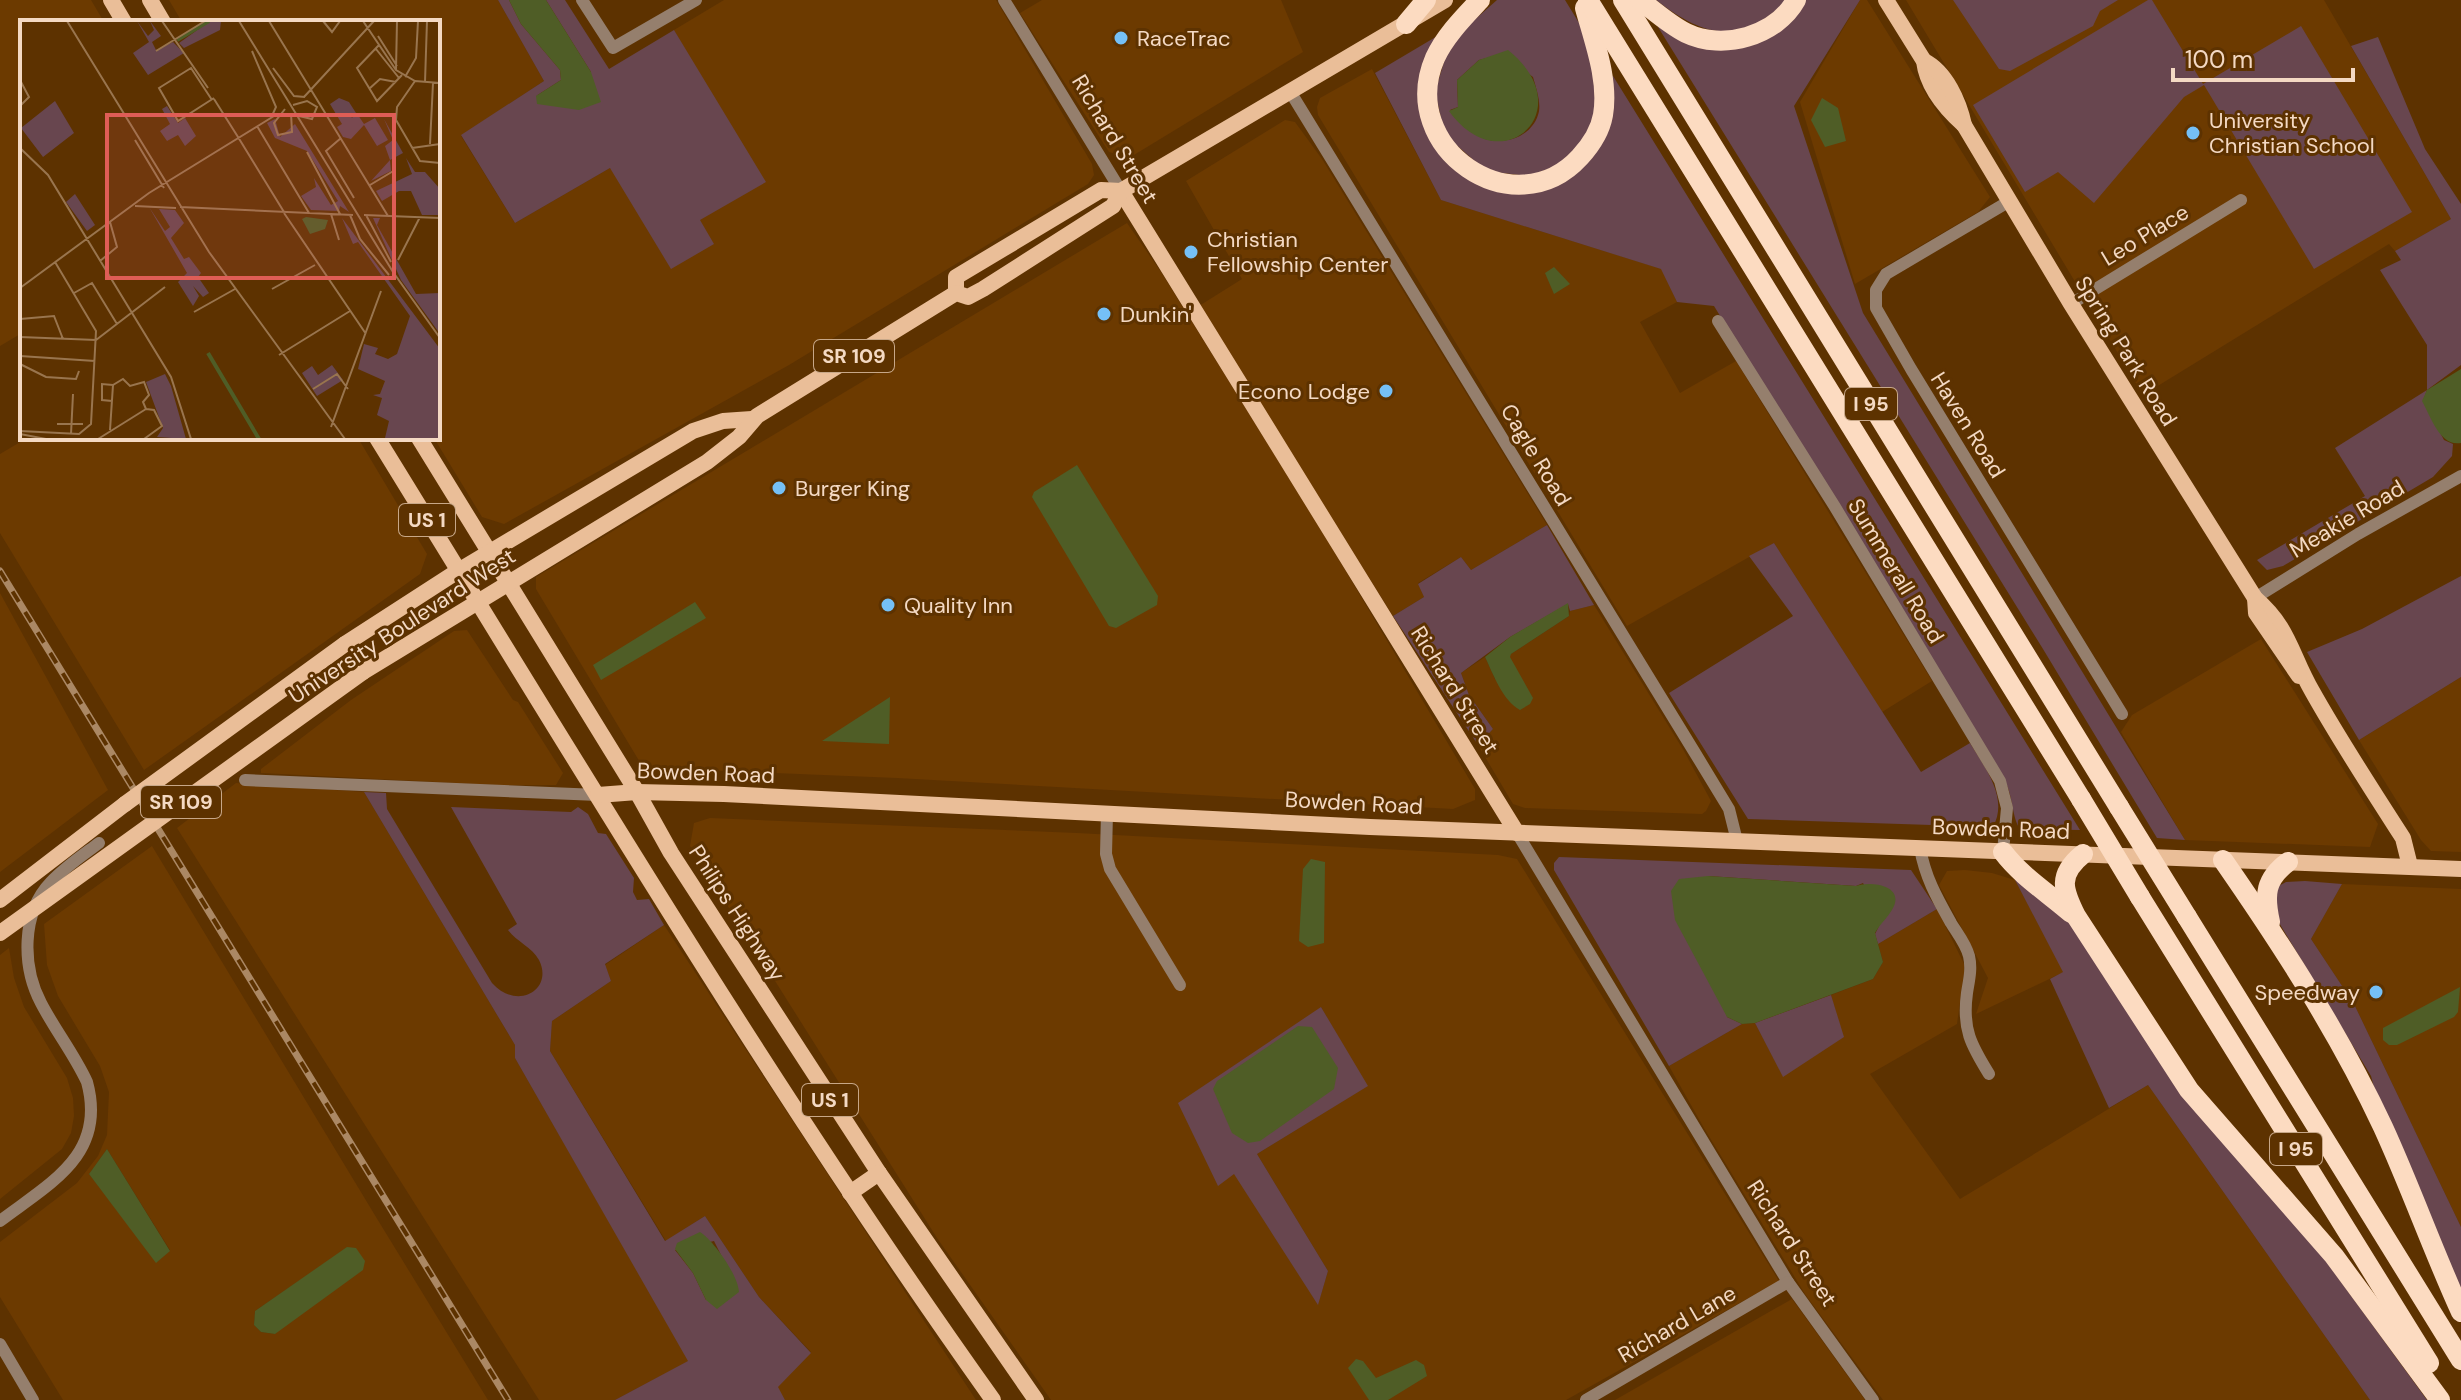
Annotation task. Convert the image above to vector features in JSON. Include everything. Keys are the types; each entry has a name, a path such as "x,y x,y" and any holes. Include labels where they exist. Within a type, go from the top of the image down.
{"highway":[{"path":"1406,24 1426,0"},
{"path":"1480,0 1436,56 1428,83 1429,114 1440,140 1459,164 1483,178 1515,184 1541,181 1562,173 1591,145 1598,131 1603,114 1603,86 1585,0"},
{"name":"I 95","path":"1585,0 2452,1400"},
{"name":"I 95","path":"1623,0 2461,1360"},
{"path":"1640,0 1686,33 1725,40 1762,32 1782,18 1796,0"},
{"path":"2003,852 2016,869 2076,916"},
{"path":"2083,854 2071,863 2065,875 2064,887 2076,916 2189,1090 2334,1256 2440,1400"},
{"path":"2223,860 2271,930 2333,1031 2382,1125 2461,1312"},
{"path":"2271,930 2266,891 2269,879 2288,862"}],"main road":[{"path":"111,0 123,20"},
{"path":"150,0 162,20"},
{"name":"University Boulevard West","path":"0,933 363,672 707,462 739,437 752,419 956,293 968,297 983,289 1113,206 1121,191 1445,0"},
{"name":"Spring Park Road","path":"1886,0 1924,61 1925,73 1948,111 1964,125 2008,202 2255,598 2270,611 2292,645 2310,688 2403,838 2410,866"},
{"name":"SR 109","path":"956,293 956,277 1054,216 1101,190 1121,191"},
{"name":"Richard Street","path":"1121,191 1517,833"},
{"name":"University Boulevard West","path":"0,900 149,785 345,644 458,571 693,431 723,421 752,419"},
{"name":"US 1","path":"378,440 684,935 850,1193 993,1400"},
{"name":"Philips Highway","path":"420,440 637,792 671,853 879,1173 1036,1400"},
{"name":"Bowden Road","path":"598,795 637,792 1517,833 2461,869"},
{"path":"850,1193 879,1173"}],"street":[{"path":"582,0 613,48 696,0"},
{"name":"Richard Street","path":"1004,0 1121,191"},
{"name":"Cagle Road","path":"1291,93 1729,809 1737,841"},
{"name":"Leo Place","path":"2071,304 2241,200"},
{"name":"Haven Road","path":"2008,202 1886,274 1876,290 1876,308 2122,714"},
{"name":"Summerall Road","path":"1718,321 1835,507 2000,781 2007,808 2003,852"},
{"name":"Meakie Road","path":"2255,598 2358,534 2461,476"},
{"name":"Bowden Road","path":"245,780 598,795"},
{"path":"1107,813 1106,854 1110,869 1180,985"},
{"name":"Richard Street","path":"1517,833 1788,1282 1873,1400"},
{"path":"0,1221 70,1166 90,1131 91,1098 87,1082 36,992 28,946 32,916 50,882 99,843"},
{"path":"1920,848 1932,889 1969,954 1971,975 1966,1002 1966,1031 1989,1074"},
{"name":"Richard Lane","path":"1586,1400 1788,1282"},
{"path":"0,1344 33,1400"}],"shaded area":[{"path":"0,0 91,0 103,20 20,20 20,334 0,346"},
{"path":"169,0 498,0 544,81 461,136 515,223 610,168 700,220 685,51 674,30 724,0 996,0 1092,164 1094,175 1088,184 789,365 504,524 482,517 435,440 440,440 440,20 181,20"},
{"path":"498,0 509,0 521,24 560,70 561,80 536,96 591,72 546,0 565,0 609,69 674,30 766,182 700,220 714,244 671,269 610,168 515,223 461,135 544,81"},
{"path":"509,0 546,0 591,72 601,102 579,110 537,104 536,96 561,80 560,70 521,24"},
{"path":"1042,0 1281,0 1303,52 1129,158 1109,152 1020,13"},
{"path":"1497,0 1565,0 1584,31 1592,56 1596,112 1585,139 1557,166 1528,176 1486,171 1445,135 1435,92 1446,55 1463,30","holes":["1502,54 1533,77 1539,101 1538,115 1530,129 1516,138 1493,141 1480,137 1450,110 1458,107 1457,80 1479,60"]},
{"path":"1656,0 1787,0 1753,25 1722,32 1690,22"},
{"path":"1803,0 1860,0 1794,106 1863,313 2185,840 2157,838 1658,27 1732,47"},
{"path":"1860,0 1867,0 1990,197 1978,212 1855,284 1800,102"},
{"name":"University Christian School","path":"1906,0 2324,0 2451,219 2395,251 2389,244 2143,395"},
{"path":"1953,0 2118,0 2100,11 2093,26 2010,71 1999,69"},
{"path":"2152,0 2203,84 2301,26 2412,212 2314,269 2204,85 2184,97 2094,203 2058,172 2025,192 1973,105"},
{"path":"1439,35 1426,129 1451,166 1482,187 1517,194 1584,164 1608,79 1613,76 2080,830 2020,829 2005,781 1714,306 1677,302 1661,269 1441,200 1375,73"},
{"path":"2378,37 2425,149 2461,204 2461,365 2427,390 2427,345 2380,270 2401,260 2395,251 2451,219 2351,46"},
{"path":"1508,50 1529,73 1538,95 1536,115 1526,130 1510,140 1491,141 1470,132 1449,111 1458,107 1457,80 1479,60"},
{"path":"1372,69 1441,200 1662,269 1677,302 1640,322 1680,393 1736,361 1932,681 1882,712 1774,543 1627,626 1318,115 1320,98"},
{"path":"1822,98 1838,108 1846,141 1825,147 1811,120"},
{"path":"1285,120 1295,122 1322,159 1547,525 1471,570 1461,557 1418,583 1424,597 1393,616 1199,306 1242,279 1186,181"},
{"path":"1127,223 1161,272 1319,526 1475,789 1475,800 1453,809 897,778 650,768 641,764 536,589 536,577"},
{"path":"1554,267 1570,284 1554,294 1545,273"},
{"path":"2461,369 2461,443 2454,443 2437,430 2422,401 2427,390"},
{"path":"2427,390 2423,401 2444,440 2453,444 2452,456 2433,477 2283,566 2267,570 2257,560 2365,496 2335,448"},
{"path":"24,440 359,440 427,554 420,574 144,770 0,533 0,454"},
{"path":"1077,465 1158,596 1157,605 1116,628 1109,626 1032,497 1034,492"},
{"path":"1547,525 1594,605 1570,611 1568,604 1510,637 1461,673 1469,695 1493,729 1478,745 1393,616 1424,597 1418,584 1461,557 1471,570"},
{"path":"1774,543 1921,772 1970,743 1997,794 1997,816 1993,827 1748,819 1669,693 1793,616 1749,556"},
{"path":"2461,576 2461,677 2359,740 2307,652 2362,629"},
{"path":"0,593 108,790 0,872"},
{"path":"695,602 706,618 601,680 593,665"},
{"path":"1568,603 1569,616 1511,654 1533,698 1520,710 1504,694 1485,657 1510,637"},
{"path":"1594,605 1684,751 1711,801 1702,814 1525,808 1513,804 1478,745 1493,729 1469,695 1461,673 1485,657 1495,679 1511,654 1569,616 1570,611"},
{"path":"467,630 563,773 556,785 496,785 261,773 261,769 351,700 454,631"},
{"path":"2261,639 2378,824 2370,847 2185,840 2121,732 2132,715"},
{"path":"2461,677 2461,852 2431,851 2421,840 2359,740"},
{"path":"890,697 889,744 822,741"},
{"path":"236,783 364,792 515,1045 515,1058 689,1361 615,1400 539,1400 177,828"},
{"path":"364,792 386,793 387,809 492,983 512,995 522,996 537,988 542,980 539,960 508,930 517,924 451,807 571,812 578,807 588,814 598,833 606,834 634,878 633,892 637,900 649,899 664,925 605,964 611,981 552,1021 550,1051 665,1241 705,1216 759,1297 811,1353 778,1387 785,1400 615,1400 688,1361 515,1058 515,1045","holes":["714,1241 725,1263 706,1300 693,1273 675,1250"]},
{"path":"710,818 1077,833 1498,855 1517,859 1779,1281 1566,1400 1051,1400 937,1238 690,846 694,823","holes":["1321,1007 1367,1086 1257,1154 1328,1271 1318,1304 1234,1173 1218,1185"]},
{"path":"152,846 488,1400 63,1400 0,1297 0,1242 77,1183 98,1156 107,1135 109,1092 100,1066 58,996 47,965 44,924","holes":["107,1149 170,1250 157,1262 89,1174","347,1248 356,1248 275,1334 261,1332 254,1325 255,1311"]},
{"path":"1559,857 1911,870 1937,909 1878,944 1875,934 1882,920 1863,883 1856,886 1708,876 1727,1017 1742,1024 1669,1066 1554,870 1554,863"},
{"path":"1311,859 1325,862 1324,943 1308,947 1299,941 1303,869"},
{"path":"1965,870 2015,880 2064,972 1976,1014 1988,978 1939,885 1947,871"},
{"path":"1708,876 1883,886 1894,893 1895,899 1894,906 1875,933 1883,962 1873,979 1755,1023 1742,1024 1727,1017 1675,920 1671,891 1679,879"},
{"path":"2015,880 2028,885 2070,923 2301,1227 2427,1400 2370,1400 2148,1085 2109,1108 2050,979 2063,972"},
{"path":"2286,882 2342,884 2311,939 2354,1004 2461,1227 2461,1297 2378,1103 2371,1076 2272,911 2277,887"},
{"path":"2342,884 2461,889 2461,1227 2354,1004 2311,939"},
{"path":"1937,909 1965,966 1957,1024 1870,1074 1960,1199 2148,1085 2370,1400 1883,1400 1805,1294 1669,1066 1742,1024 1755,1023 1783,1076 1843,1037 1831,995 1873,979 1883,962 1878,944"},
{"path":"664,925 976,1400 785,1400 777,1387 811,1352 759,1297 705,1216 666,1241 550,1051 552,1021 611,981 605,965"},
{"path":"9,948 14,978 24,1007 67,1078 74,1116 71,1133 62,1149 0,1199 0,955"},
{"path":"2460,987 2458,1012 2454,1017 2397,1045 2389,1045 2383,1040 2383,1028"},
{"path":"1831,995 1844,1037 1783,1077 1755,1023"},
{"path":"1321,1007 1368,1086 1257,1154 1328,1271 1318,1305 1234,1174 1218,1186 1178,1103"},
{"path":"1298,1026 1312,1027 1338,1068 1334,1089 1260,1141 1248,1143 1232,1133 1213,1089 1217,1081"},
{"path":"107,1149 170,1251 156,1263 89,1174"},
{"path":"700,1232 724,1259 738,1285 739,1292 717,1309 706,1300 693,1273 675,1249 677,1243"},
{"path":"347,1247 356,1248 365,1261 363,1270 275,1334 261,1332 254,1325 255,1311"},
{"path":"1792,1299 1865,1400 1615,1400"},
{"path":"1356,1359 1363,1361 1376,1378 1416,1360 1424,1365 1427,1376 1388,1400 1369,1400 1348,1368"}],"railway":[{"path":"0,571 508,1400"}],"place":[{"name":"RaceTrac","path":"1121,38"},
{"name":"University Christian School","path":"2193,133"},
{"name":"Christian Fellowship Center","path":"1191,252"},
{"name":"Dunkin'","path":"1104,314"},
{"name":"Econo Lodge","path":"1386,391"},
{"name":"Burger King","path":"779,488"},
{"name":"Quality Inn","path":"888,605"},
{"name":"Speedway","path":"2376,992"}]}
